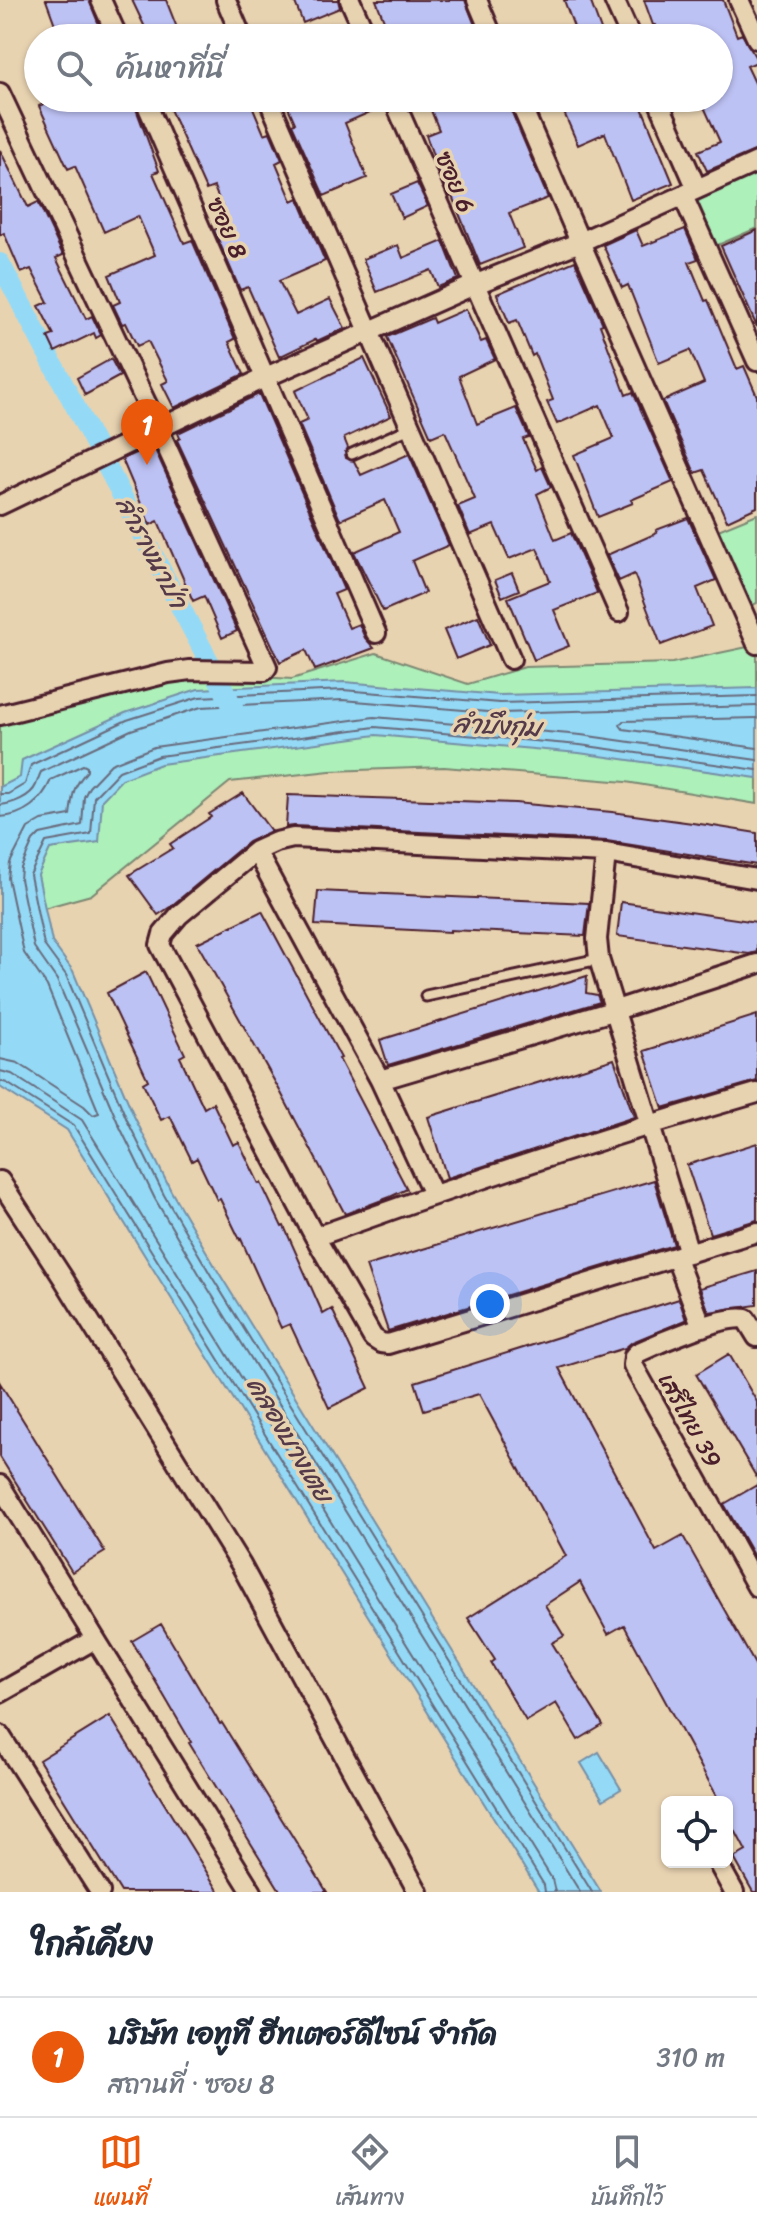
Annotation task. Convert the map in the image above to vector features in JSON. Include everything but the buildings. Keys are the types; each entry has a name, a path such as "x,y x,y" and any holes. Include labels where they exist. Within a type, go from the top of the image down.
{"street":[{"path":"101,0 112,24"},
{"path":"226,0 236,24"},
{"path":"350,0 361,24"},
{"path":"477,0 487,24"},
{"path":"614,0 625,24"},
{"path":"739,0 757,39"},
{"path":"0,93 267,667 264,671 168,673 0,715"},
{"name":"ซอย 8","path":"150,112 376,633"},
{"path":"274,112 511,659"},
{"name":"ซอย 6","path":"399,112 619,612"},
{"path":"524,112 757,644"},
{"path":"662,112 757,361"},
{"path":"0,505 266,377 757,162"},
{"path":"757,879 606,853 293,838 256,851 179,915 163,934 160,945 315,1237 373,1338 381,1343 388,1344 757,1232"},
{"path":"256,851 380,1080 433,1194"},
{"path":"606,853 597,939 599,959 649,1124 702,1327"},
{"path":"380,1080 616,1010 757,964"},
{"path":"315,1237 433,1194 649,1124 757,1093"},
{"path":"0,1181 72,1291 241,1565 415,1891"},
{"name":"เสรีไทย 39","path":"757,1337 746,1319 740,1317 702,1327 637,1353 633,1365 757,1587"},
{"path":"0,1485 252,1892"},
{"path":"0,1693 95,1639"},
{"path":"0,1735 100,1892"},
{"path":"721,1868 734,1892"}],"lane":[{"path":"352,454 410,428"},
{"path":"426,996 599,959"}],"green space":[{"path":"757,165 757,228 711,248 687,196"},
{"path":"757,514 757,603 750,606 718,530"},
{"path":"757,645 757,804 626,782 444,767 330,771 230,782 91,895 0,920 0,719 180,672 292,679 376,653 468,684 525,667 672,663"}],"water":[{"path":"344,682 500,695 757,688 757,778 579,753 376,735 161,764 122,779 102,800 99,842 50,849 38,875 52,942 73,971 134,1116 171,1191 601,1892 539,1892 67,1130 0,1087 0,787 20,777 22,760 125,713 198,689"},
{"path":"599,1752 621,1789 603,1800 581,1763"}],"waterway":[{"name":"ลำรางนาป่า","path":"0,263 234,709"}],"place":[{"name":"บริษัท เอทูที ฮีทเตอร์ดีไซน์ จำกัด","path":"147,465"}],"water label":[{"name":"ลำบึงกุ่ม","path":"497,725"},
{"name":"คลองบางเตย","path":"290,1439"}]}
